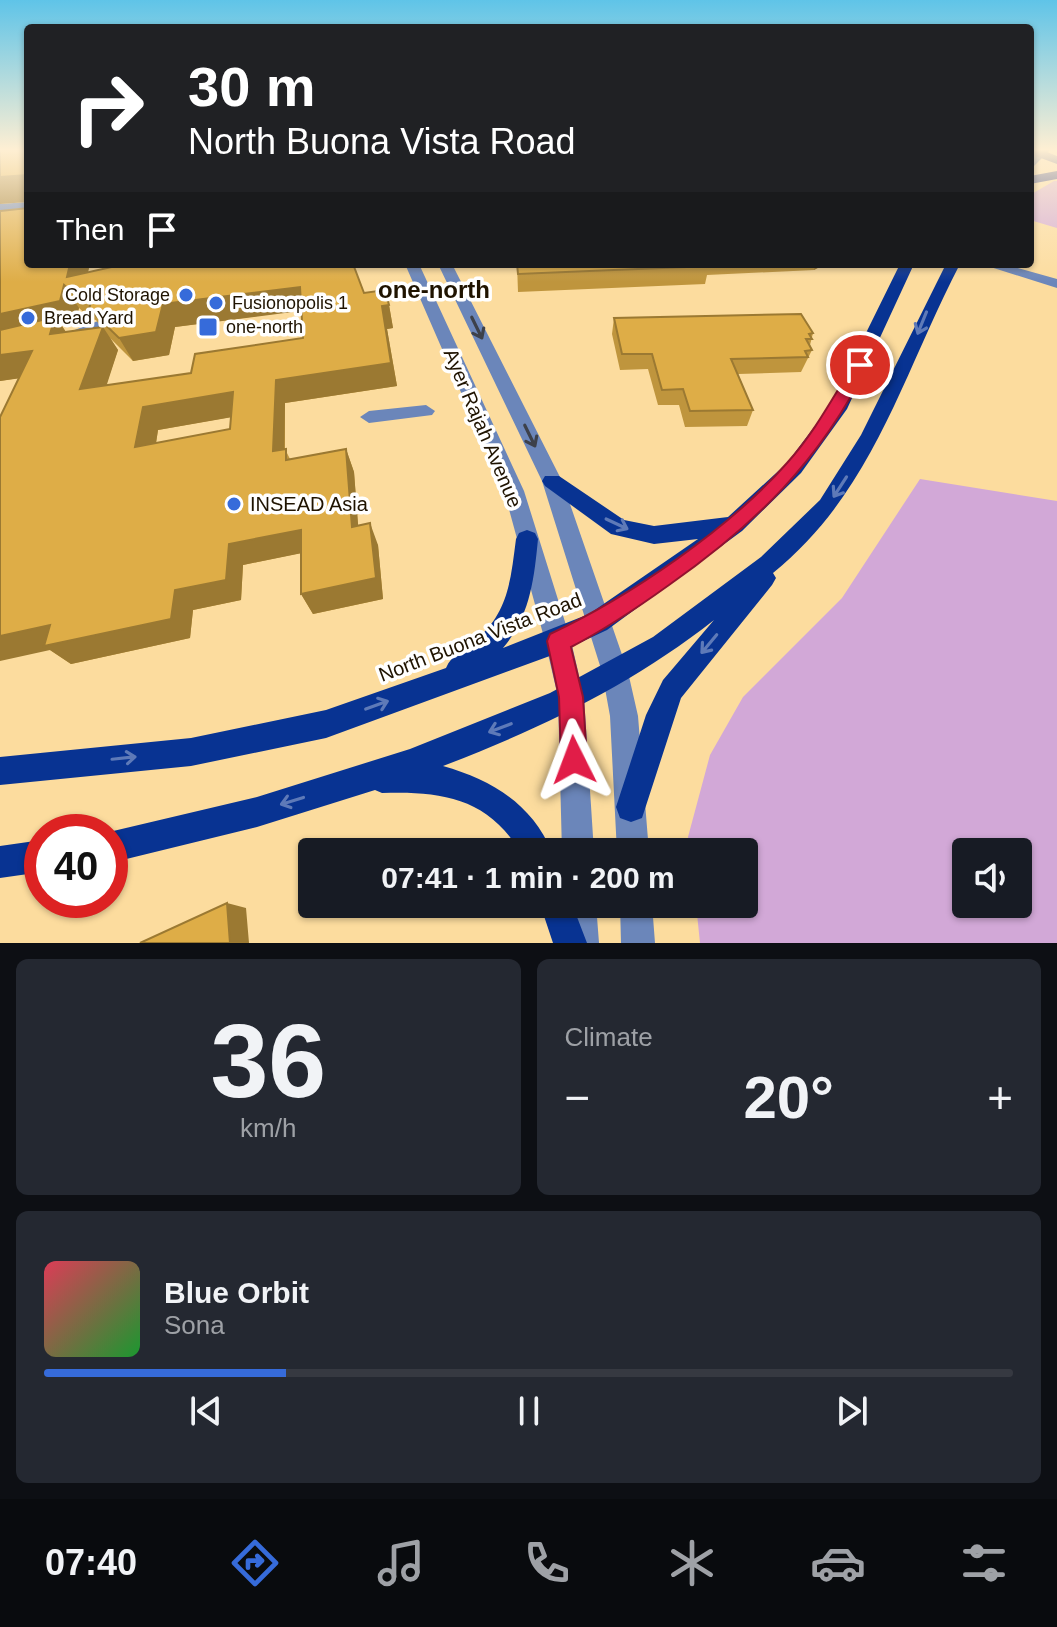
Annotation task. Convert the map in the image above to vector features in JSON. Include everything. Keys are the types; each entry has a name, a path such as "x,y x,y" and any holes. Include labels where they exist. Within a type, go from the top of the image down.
{"main road":[{"name":"North Buona Vista Road","path":"0,771 191,752 326,724 558,641 598,622 734,525 794,468 838,409 905,268"},
{"path":"631,807 660,715 672,689 838,492 883,412 928,308 951,268"},
{"path":"552,481 619,528 654,535 734,525"},
{"path":"442,682 484,651 518,609 527,539"},
{"path":"128,843 254,813 367,778 513,723 571,697 654,650 795,541"},
{"path":"367,778 436,778 490,798 530,838"},
{"path":"0,862 24,859"},
{"path":"561,918 570,943"}],"street":[{"path":"0,208 24,206"},
{"path":"0,219 24,216"},
{"name":"Ayer Rajah Avenue","path":"414,268 514,491 558,641 571,697 577,838"},
{"name":"Ayer Rajah Avenue","path":"447,268 552,481 615,672 624,716 632,838"},
{"path":"1002,268 1057,284"},
{"path":"48,340 98,326"},
{"path":"369,417 426,411"},
{"path":"581,918 582,943"},
{"path":"637,918 638,943"}],"shaded area":[{"path":"1034,194 1057,194 1057,228 1034,221"},
{"path":"920,479 1057,501 1057,943 700,943 697,918 758,918 758,838 688,837 710,755 743,697 842,598"}],"building":[{"path":"24,208 24,268 69,268 67,277 107,268 355,268 364,293 385,290 389,305 382,306 391,363 276,380 273,451 286,449 286,460 346,449 352,527 370,523 376,578 301,594 301,530 229,544 226,580 175,590 171,619 44,646 50,625 0,636 0,417 32,351 0,355 0,330 55,317 50,334 103,327 80,389 191,373 195,354 303,338 300,287 163,304 156,332 119,338 89,309 92,299 77,297 64,285 60,301 0,314 0,211","holes":["233,392 230,429 135,447 143,407"]},
{"path":"517,268 661,268 518,274"},
{"path":"801,314 813,333 809,334 812,339 806,339 812,350 805,351 808,357 731,359 753,410 690,411 683,389 662,390 652,354 622,354 614,318"},
{"path":"227,903 230,943 140,943"}],"place":[{"name":"Cold Storage","path":"186,295"},
{"name":"Fusionopolis 1","path":"216,303"},
{"name":"Bread Yard","path":"28,318"},
{"name":"one-north","path":"208,327"},
{"name":"INSEAD Asia","path":"234,504"}],"district":[{"name":"one-north","path":"434,290"}],"route":[{"path":"574,760 571,697 558,641 598,622 695,556 750,512 794,468 838,409 860,365"}]}
